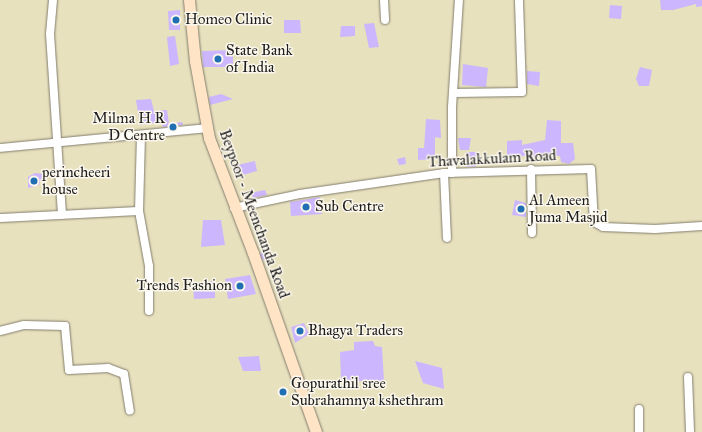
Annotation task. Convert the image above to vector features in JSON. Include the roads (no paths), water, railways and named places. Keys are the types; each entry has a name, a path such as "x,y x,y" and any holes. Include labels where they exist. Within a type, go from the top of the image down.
{"main road":[{"name":"Beypoor - Meenchanda Road","path":"189,0 195,61 207,128 234,208 253,253 316,432"}],"street":[{"path":"53,0 50,34 62,215"},
{"path":"384,0 386,20"},
{"path":"446,238 448,173 454,93 455,26 459,0"},
{"path":"454,93 522,92 519,0"},
{"path":"0,148 207,128"},
{"path":"141,134 139,211 149,266 149,311"},
{"path":"531,169 532,233"},
{"name":"Thavalakkulam Road","path":"234,208 300,194 448,173 531,169 591,169 594,222 603,226 655,229 702,226"},
{"path":"0,218 139,211"},
{"path":"0,332 24,325 65,326 69,370 108,368 124,374 130,411"},
{"path":"688,377 690,432"},
{"path":"639,409 639,432"}],"place":[{"name":"Homeo Clinic","path":"176,20"},
{"name":"State Bank of India","path":"218,59"},
{"name":"Milma H R D Centre","path":"173,127"},
{"name":"perincheeri house","path":"34,181"},
{"name":"Sub Centre","path":"306,207"},
{"name":"Al Ameen Juma Masjid","path":"521,209"},
{"name":"Trends Fashion","path":"240,286"},
{"name":"Bhagya Traders","path":"300,331"},
{"name":"Gopurathil sree Subrahamnya kshethram","path":"283,392"}]}
